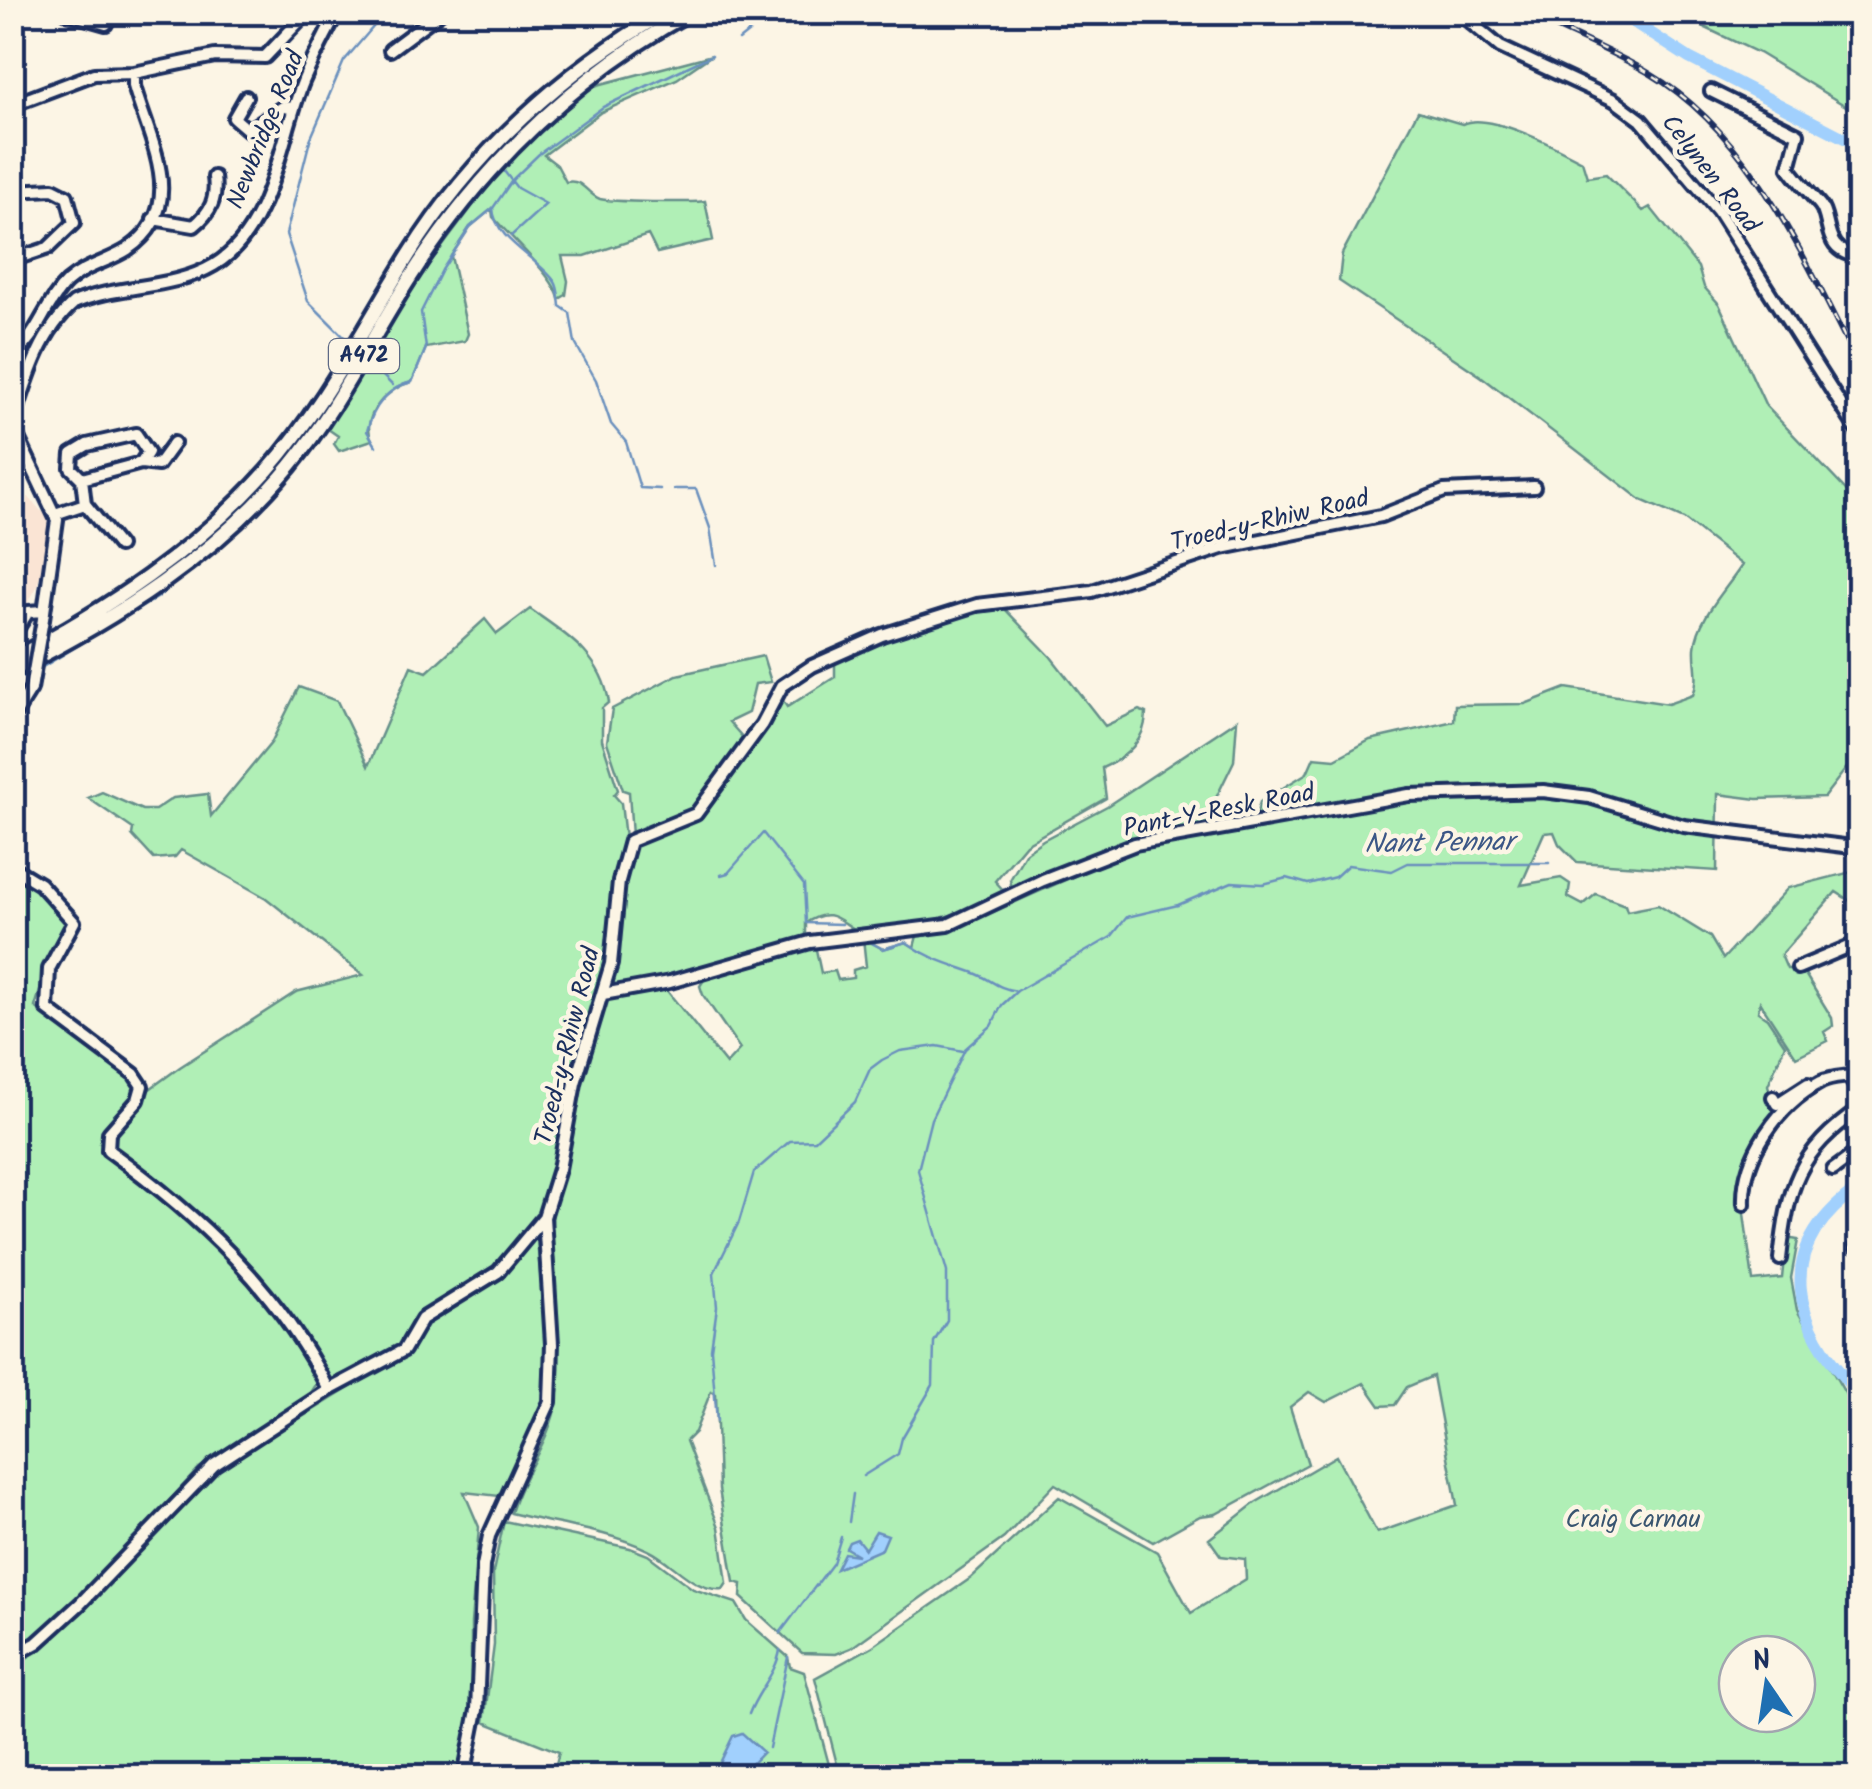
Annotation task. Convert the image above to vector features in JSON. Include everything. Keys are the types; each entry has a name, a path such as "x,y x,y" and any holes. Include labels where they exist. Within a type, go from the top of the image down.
{"main road":[{"name":"A472","path":"12,659 156,574 225,515 270,468 313,410 425,231 476,165 565,80 666,12"},
{"name":"A472","path":"12,671 161,586 254,506 292,464 355,372 432,245 481,178 587,79 690,12"}],"street":[{"path":"12,105 67,81 134,73 215,56 265,57 308,12"},
{"name":"Newbridge Road","path":"13,427 27,380 52,327 74,303 192,276 217,264 236,246 263,203 293,108 337,12"},
{"path":"390,50 441,12"},
{"name":"Celynen Road","path":"1458,12 1500,47 1614,100 1641,120 1728,226 1860,434"},
{"path":"75,14 106,24"},
{"path":"12,356 28,343 55,293 92,264 131,247 153,219 163,180 134,86 134,73"},
{"path":"1711,91 1723,103 1798,134 1790,168 1827,203 1825,228 1840,250 1860,256"},
{"path":"246,98 234,118 248,130 283,107 293,108"},
{"path":"153,219 194,226 208,214 216,194 214,177"},
{"path":"12,190 53,189 68,196 74,211 74,223 48,248 12,260"},
{"path":"14,376 27,380"},
{"path":"12,719 31,689 55,514 13,427"},
{"path":"118,546 85,504 82,479 71,468 72,454 88,444 136,434 148,452 141,463"},
{"path":"82,479 141,463 158,465 174,443"},
{"name":"Troed-y-Rhiw Road","path":"464,1776 477,1710 483,1566 489,1536 550,1402 552,1344 544,1217 553,1195 575,1083 603,994 614,944 619,881 630,841 696,814 762,724 777,692 812,666 882,635 977,605 1092,591 1222,548 1381,516 1444,491 1534,487"},
{"path":"55,514 85,504"},
{"path":"12,637 28,612 43,615"},
{"name":"Pant-Y-Resk Road","path":"603,994 670,982 810,942 948,925 1043,880 1135,844 1409,795 1543,790 1589,797 1684,826 1860,848"},
{"path":"12,867 40,884 74,922 49,969 47,1009 134,1074 142,1086 138,1100 109,1133 108,1150 222,1241 294,1329 329,1390"},
{"path":"1798,968 1848,946 1860,956"},
{"path":"1773,1097 1777,1104 1808,1084 1854,1076 1860,1092"},
{"path":"1744,1204 1743,1177 1770,1126 1819,1083"},
{"path":"1780,1259 1794,1175 1818,1144 1860,1109"},
{"path":"1832,1170 1860,1150"},
{"path":"12,1658 38,1643 80,1604 214,1466 329,1390 404,1350 422,1319 498,1272 544,1217"}],"shaded area":[{"path":"24,492 41,511 50,513 53,525 37,587 19,618 13,613 12,512"}],"green space":[{"path":"1674,13 1859,13 1859,114 1759,53"},
{"path":"712,55 677,79 601,112 544,155 557,165 566,182 581,184 600,199 705,201 713,240 657,253 648,235 585,256 562,256 568,281 566,295 559,299 541,269 493,217 492,209 470,227 451,256 468,334 465,341 426,348 412,382 386,396 373,412 369,431 372,440 339,451 334,444 338,436 325,427 418,279 511,155 590,87"},
{"name":"Craig Carnau","path":"1418,111 1462,124 1488,122 1522,132 1582,161 1587,177 1606,174 1643,211 1650,207 1698,267 1704,287 1719,304 1766,406 1859,504 1859,729 1848,766 1824,797 1757,799 1718,794 1717,871 1577,862 1559,844 1554,832 1544,833 1521,885 1561,878 1570,884 1568,897 1583,905 1596,894 1625,905 1627,911 1658,905 1710,937 1723,959 1788,888 1859,870 1858,906 1836,892 1781,955 1787,969 1802,969 1832,1018 1833,1026 1824,1032 1828,1041 1796,1057 1760,1002 1758,1012 1767,1018 1785,1045 1768,1085 1776,1114 1739,1176 1753,1281 1782,1278 1786,1238 1798,1240 1791,1278 1797,1310 1849,1400 1849,1456 1860,1504 1859,1776 840,1776 815,1678 873,1646 971,1578 1059,1497 1157,1552 1191,1613 1246,1579 1245,1559 1221,1556 1209,1539 1255,1503 1336,1456 1377,1533 1457,1505 1433,1376 1407,1387 1395,1405 1380,1406 1364,1383 1326,1402 1309,1392 1290,1407 1308,1464 1216,1514 1200,1516 1153,1542 1055,1484 1004,1538 851,1648 836,1654 802,1653 741,1597 742,1584 734,1582 719,1489 716,1394 711,1391 695,1432 686,1441 719,1527 727,1583 723,1589 702,1586 632,1543 511,1513 549,1429 557,1399 559,1364 551,1231 560,1163 576,1092 605,998 664,987 726,1064 740,1049 703,995 700,986 707,975 815,945 821,973 835,971 838,980 853,978 853,970 866,966 863,938 883,949 906,942 914,947 917,936 966,924 1126,853 1252,829 1260,802 1307,773 1314,757 1335,759 1370,740 1454,721 1455,705 1525,704 1566,688 1668,704 1693,695 1697,637 1707,614 1742,565 1684,519 1641,500 1482,377 1339,281 1342,254"},
{"path":"1000,604 1051,657 1105,726 1139,710 1146,713 1142,732 1133,747 1102,768 1106,798 1026,844 995,881 1007,894 971,909 861,933 835,917 822,915 806,923 806,939 686,974 610,990 620,898 635,844 698,817 779,695 787,707 835,677 835,660 970,610"},
{"path":"530,609 580,647 605,685 609,702 602,708 602,740 618,790 614,795 621,803 626,847 613,941 550,1199 505,1260 424,1311 404,1347 327,1381 284,1312 234,1251 176,1197 111,1147 112,1135 147,1091 296,992 363,975 266,898 181,850 175,857 154,859 132,835 133,829 88,798 102,792 142,810 155,810 173,798 208,794 211,816 271,743 299,687 337,701 368,766 411,666 427,672 485,619 497,634"},
{"path":"763,656 771,682 755,684 748,713 729,722 745,740 697,809 632,836 629,792 623,790 607,742 612,709 677,675"},
{"path":"1237,720 1234,761 1216,798 1219,823 1102,849 1012,888 1010,880 1026,852 1107,806"},
{"path":"12,871 37,886 71,926 47,968 35,1007 133,1077 139,1093 100,1143 221,1243 294,1334 319,1380 309,1396 267,1429 199,1468 68,1612 12,1653"},
{"path":"536,1229 546,1338 545,1405 499,1496 464,1492 479,1527 471,1623 471,1720 455,1776 13,1776 13,1661 19,1661 200,1480 407,1352 424,1320 489,1277"},
{"path":"504,1521 630,1548 648,1555 693,1589 736,1603 746,1620 788,1657 790,1667 804,1672 832,1776 553,1776 559,1752 484,1722 494,1645 493,1572"}],"water":[{"path":"876,1531 888,1535 882,1549 836,1569 844,1553 858,1555 846,1548 849,1542 857,1539 865,1549"},
{"path":"742,1733 763,1752 740,1776 723,1776 720,1763 733,1736"}],"waterway":[{"path":"352,345 308,301 286,234 310,140 344,61 386,12"},
{"path":"739,40 774,12"},
{"path":"1618,12 1689,58 1850,141 1860,152"},
{"path":"376,446 367,431 373,414 389,393 412,382 426,348 421,312 470,227 493,208 513,179 539,154 603,107 712,55"},
{"path":"504,171 517,188 546,204 511,236"},
{"path":"493,208 501,230 556,284 560,306 570,313 575,343 596,380 611,424 626,442 640,488 660,489"},
{"path":"368,361 392,385"},
{"path":"674,489 696,489 710,528 716,565"},
{"path":"41,668 157,598 245,522"},
{"path":"12,682 29,674"},
{"path":"721,875 728,873 763,833 804,885 806,923 842,924"},
{"name":"Nant Pennar","path":"863,1476 898,1454 902,1438 933,1385 934,1342 947,1320 947,1272 918,1170 931,1119 965,1049 991,1026 1002,1005 1017,991 1111,937 1127,917 1178,905 1232,882 1263,884 1287,878 1308,884 1335,877 1348,865 1392,871 1408,863 1549,863"},
{"path":"864,939 883,949 906,942 938,960 1017,991"},
{"path":"717,1421 711,1349 717,1307 714,1273 739,1222 754,1172 790,1141 815,1140 855,1102 870,1069 882,1060 900,1051 937,1046 963,1051"},
{"path":"1860,1187 1831,1211 1812,1236 1803,1262 1801,1288 1806,1315 1819,1342 1860,1395"},
{"path":"849,1522 853,1494"},
{"path":"780,1633 833,1563 841,1537"},
{"path":"749,1714 780,1650"},
{"path":"769,1748 788,1657"}],"railway":[{"path":"1525,12 1649,73 1686,99 1719,131 1774,205 1860,367"},
{"path":"1860,1362 1853,1418 1860,1486"}]}
